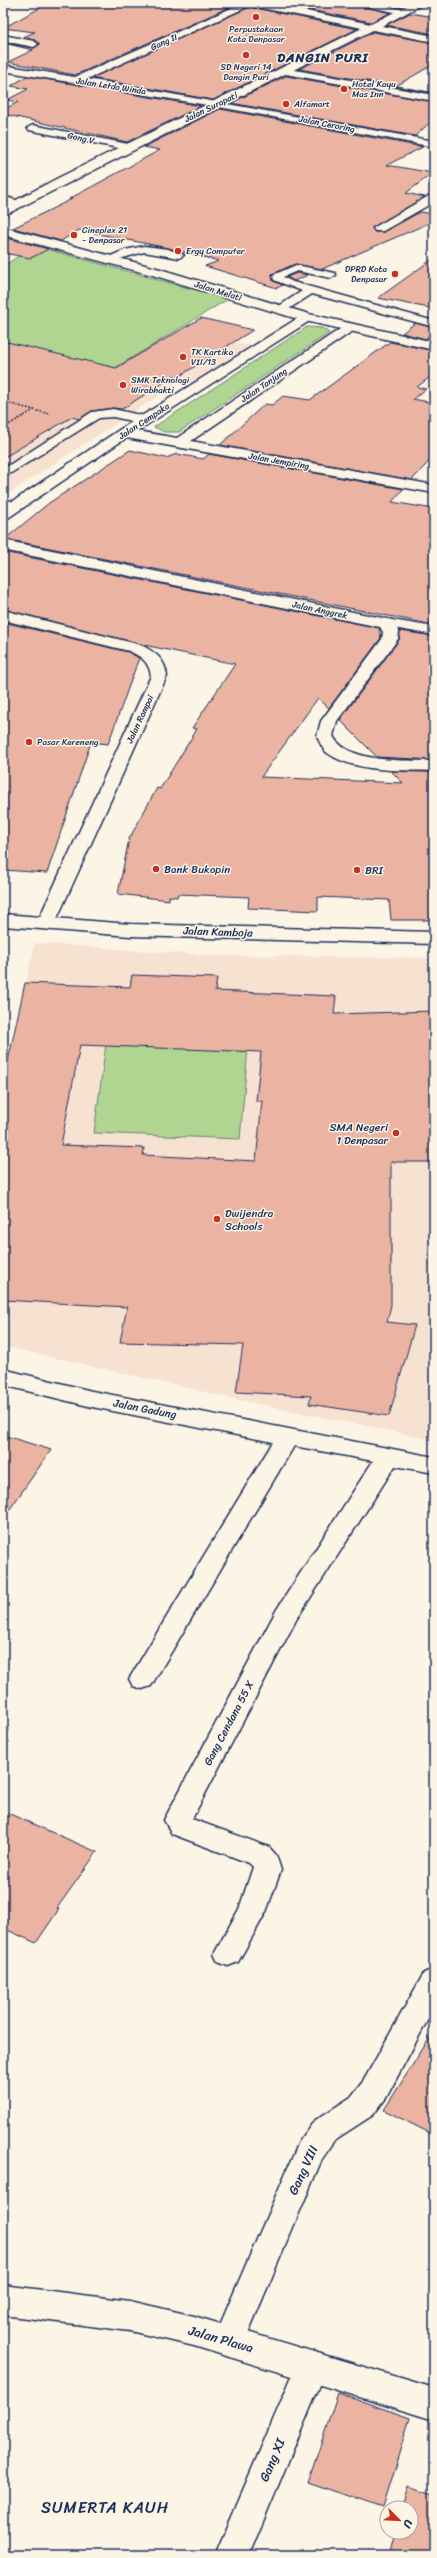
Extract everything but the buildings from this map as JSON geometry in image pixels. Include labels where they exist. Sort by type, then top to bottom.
[{"type":"street","points":[[251,3],[434,39]]},
{"type":"street","name":"Gang II","points":[[76,80],[251,3]]},
{"type":"street","name":"Jalan Surapati","points":[[3,212],[128,147],[219,104],[420,3]]},
{"type":"street","name":"Jalan Letda Winda","points":[[3,68],[219,104]]},
{"type":"street","points":[[284,71],[434,98]]},
{"type":"street","name":"Jalan Ceroring","points":[[219,104],[434,144]]},
{"type":"street","name":"Gang V","points":[[34,128],[128,147]]},
{"type":"street","points":[[379,228],[434,197]]},
{"type":"street","points":[[3,200],[18,204]]},
{"type":"street","name":"Jalan Melati","points":[[3,231],[109,258],[306,317],[349,328],[432,343]]},
{"type":"street","name":"Jalan Cempaka","points":[[3,515],[9,505],[306,317]]},
{"type":"street","name":"Jalan Tanjung","points":[[179,443],[349,328]]},
{"type":"street","name":"Jalan Jempiring","points":[[124,433],[434,489]]},
{"type":"street","name":"Jalan Anggrek","points":[[3,545],[386,623]]},
{"type":"street","name":"Jalan Rampai","points":[[3,614],[135,648],[149,654],[158,663],[160,676],[46,923]]},
{"type":"street","points":[[386,623],[391,632],[390,639],[329,721],[324,729],[326,737],[329,745],[349,759],[361,762],[434,766]]},
{"type":"street","name":"Jalan Kamboja","points":[[3,920],[130,930],[434,938]]},
{"type":"street","name":"Jalan Gadung","points":[[5,1381],[434,1465]]},
{"type":"street","points":[[142,1679],[288,1437]]},
{"type":"street","name":"Gang Cendana 55 X","points":[[228,1954],[252,1912],[267,1870],[266,1863],[259,1855],[182,1826],[178,1820],[286,1616],[389,1456]]},
{"type":"street","name":"Gang VIII","points":[[229,2341],[310,2151],[325,2130],[362,2106],[375,2089],[434,1981]]},
{"type":"street","name":"Jalan Plawa","points":[[3,2300],[130,2316],[229,2341],[434,2404]]},
{"type":"street","name":"Gang XI","points":[[232,2555],[312,2366]]},
{"type":"lane","points":[[367,4],[404,11]]},
{"type":"lane","points":[[3,38],[34,44]]},
{"type":"lane","points":[[109,258],[140,248],[154,248],[179,255]]},
{"type":"lane","points":[[332,275],[296,268],[283,271],[278,275],[282,281],[310,290],[434,324]]},
{"type":"lane","points":[[280,310],[310,290]]},
{"type":"lane","points":[[3,474],[83,422],[104,413],[145,420]]},
{"type":"lane","points":[[386,623],[434,631]]},
{"type":"path","points":[[3,402],[83,422]]},
{"type":"path","points":[[3,428],[34,410]]},
{"type":"shaded area","points":[[177,330],[250,346],[188,385],[178,383],[3,497],[3,346],[115,368]]},
{"type":"shaded area","name":"Dwijendra Schools","points":[[35,943],[204,955],[434,958],[434,1440],[244,1401],[3,1346],[3,1084]]},
{"type":"green space","points":[[46,249],[228,299],[115,368],[3,346],[3,262],[8,263],[19,256],[31,258]]},
{"type":"green space","points":[[307,327],[322,328],[329,333],[179,432],[164,432],[154,427]]},
{"type":"green space","points":[[108,1029],[249,1036],[240,1139],[94,1133]]},
{"type":"place","name":"Perpustakaan Kota Denpasar","points":[[256,17]]},
{"type":"place","name":"SD Negeri 14 Dangin Puri","points":[[246,55]]},
{"type":"place","name":"Hotel Kayu Mas Inn","points":[[344,89]]},
{"type":"place","name":"Alfamart","points":[[286,104]]},
{"type":"place","name":"Cineplex 21 - Denpasar","points":[[74,235]]},
{"type":"place","name":"Ergy Computer","points":[[178,251]]},
{"type":"place","name":"DPRD Kota Denpasar","points":[[395,274]]},
{"type":"place","name":"TK Kartika VII/13","points":[[183,357]]},
{"type":"place","name":"SMK Teknologi Wirabhakti","points":[[123,385]]},
{"type":"place","name":"Pasar Kereneng","points":[[29,742]]},
{"type":"place","name":"Bank Bukopin","points":[[156,869]]},
{"type":"place","name":"BRI","points":[[357,870]]},
{"type":"place","name":"SMA Negeri 1 Denpasar","points":[[396,1133]]},
{"type":"place","name":"Dwijendra Schools","points":[[217,1219]]},
{"type":"district","name":"DANGIN PURI","points":[[323,57]]},
{"type":"district","name":"SUMERTA KAUH","points":[[105,2507]]}]
